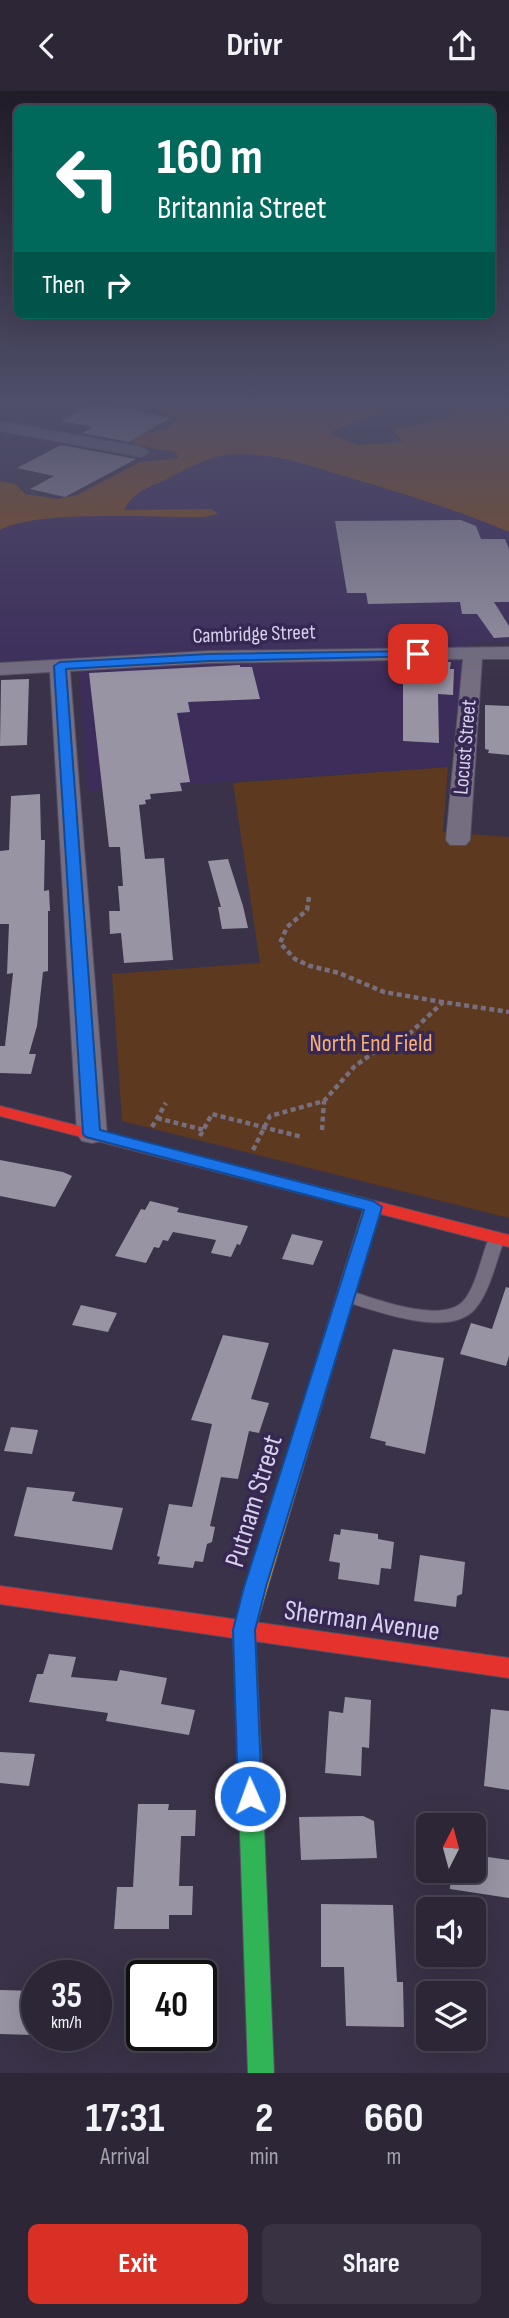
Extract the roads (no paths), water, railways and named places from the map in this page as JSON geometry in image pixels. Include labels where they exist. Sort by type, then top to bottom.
[{"type":"street","name":"Locust Street","points":[[457,840],[473,653]]},
{"type":"street","name":"Cambridge Street","points":[[0,669],[209,657],[509,653]]},
{"type":"street","points":[[60,666],[92,1134]]},
{"type":"street","points":[[0,1111],[503,1239]]},
{"type":"street","name":"Putnam Street","points":[[261,2073],[244,1630],[373,1207]]},
{"type":"street","name":"Sherman Avenue","points":[[0,1595],[509,1668]]},
{"type":"lane","points":[[345,1296],[434,1318],[457,1315],[469,1306],[503,1239]]},
{"type":"park label","name":"North End Field","points":[[371,1043]]}]
